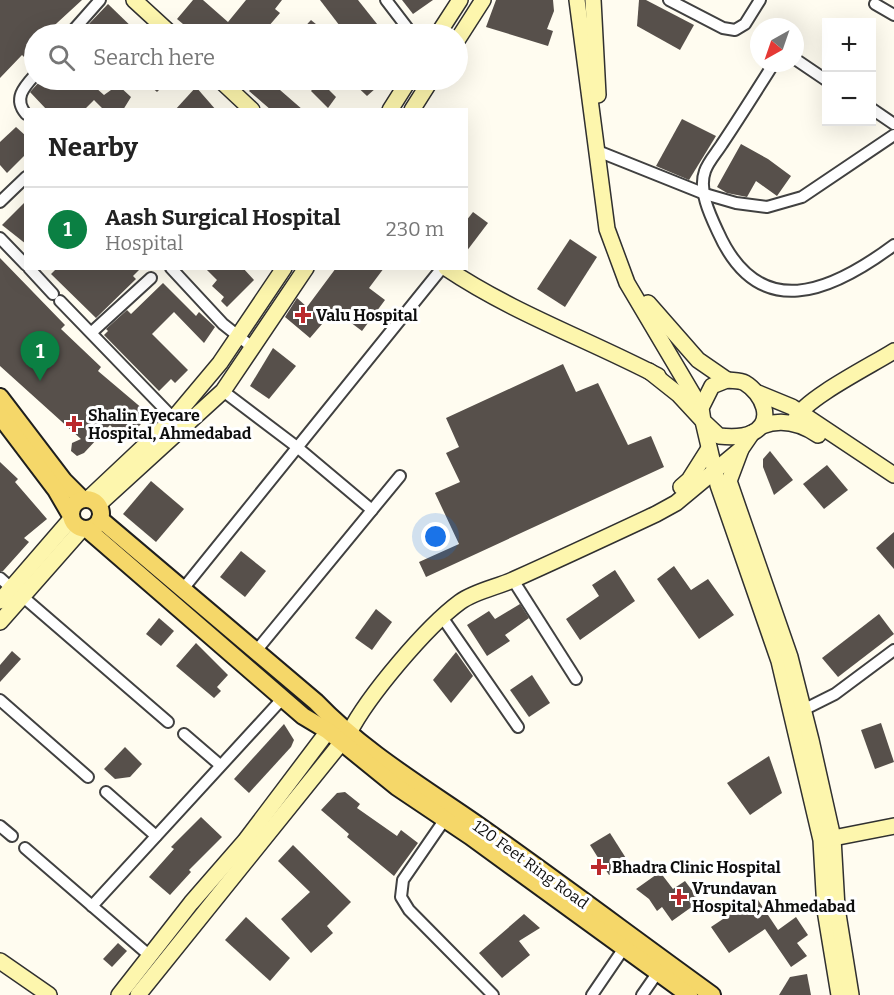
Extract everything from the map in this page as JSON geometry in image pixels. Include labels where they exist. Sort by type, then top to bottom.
[{"type":"main road","name":"120 Feet Ring Road","points":[[0,397],[64,481],[85,514],[283,698],[475,823],[712,995]]},
{"type":"main road","name":"120 Feet Ring Road","points":[[0,416],[56,490],[183,589],[256,651],[338,733],[397,787],[689,995]]},
{"type":"street","points":[[79,24],[100,0]]},
{"type":"street","points":[[134,0],[160,24]]},
{"type":"street","points":[[386,0],[404,24]]},
{"type":"street","points":[[444,24],[460,0]]},
{"type":"street","points":[[468,24],[483,0]]},
{"type":"street","points":[[577,0],[599,151],[607,229],[627,283],[702,414],[719,436],[735,437],[773,422],[797,417],[819,396],[894,352]]},
{"type":"street","points":[[593,0],[599,151],[621,249],[642,295],[698,360],[727,380],[743,382],[894,475]]},
{"type":"street","points":[[669,0],[723,28],[735,30],[745,24],[760,0]]},
{"type":"street","points":[[875,4],[894,15]]},
{"type":"street","points":[[804,65],[822,77]]},
{"type":"street","points":[[768,72],[705,171],[707,209],[725,249],[759,284],[795,293],[834,284],[866,266],[894,245]]},
{"type":"street","points":[[24,87],[19,100],[24,110]]},
{"type":"street","points":[[231,90],[250,108]]},
{"type":"street","points":[[391,108],[403,90]]},
{"type":"street","points":[[413,108],[425,90]]},
{"type":"street","points":[[876,112],[894,124]]},
{"type":"street","points":[[599,151],[705,194],[736,203],[767,207],[802,197],[894,135]]},
{"type":"street","points":[[0,202],[24,179]]},
{"type":"street","points":[[0,238],[24,264]]},
{"type":"street","points":[[30,270],[177,422]]},
{"type":"street","points":[[173,270],[238,337],[252,347]]},
{"type":"street","points":[[0,601],[11,587],[177,422],[283,270]]},
{"type":"street","points":[[177,422],[223,391],[305,270]]},
{"type":"street","points":[[183,589],[440,270]]},
{"type":"street","points":[[449,270],[475,288],[541,323],[649,371],[702,414]]},
{"type":"street","points":[[92,332],[151,278]]},
{"type":"street","points":[[727,380],[712,386],[702,414],[708,450],[779,661],[827,839],[825,910],[839,995]]},
{"type":"street","points":[[223,391],[297,447],[372,510]]},
{"type":"street","points":[[120,995],[245,841],[442,617],[462,600],[513,580],[676,503],[714,469],[741,449],[757,430],[766,411],[758,393]]},
{"type":"street","points":[[797,417],[807,427],[894,488]]},
{"type":"street","points":[[741,449],[729,481],[790,657],[803,710],[827,839],[851,995]]},
{"type":"street","points":[[138,995],[338,733],[353,708],[432,614],[458,593],[652,507],[689,480],[708,450]]},
{"type":"street","points":[[256,651],[400,476]]},
{"type":"street","points":[[513,580],[576,679]]},
{"type":"street","points":[[0,622],[11,587]]},
{"type":"street","points":[[11,587],[168,722]]},
{"type":"street","points":[[442,617],[518,727]]},
{"type":"street","points":[[803,710],[835,694],[894,650]]},
{"type":"street","points":[[92,906],[283,698]]},
{"type":"street","points":[[0,700],[88,777]]},
{"type":"street","points":[[184,734],[220,765]]},
{"type":"street","points":[[106,792],[156,836]]},
{"type":"street","points":[[445,819],[404,880],[401,897],[409,910],[490,994]]},
{"type":"street","points":[[0,826],[12,836]]},
{"type":"street","points":[[827,839],[894,826]]},
{"type":"street","points":[[25,848],[150,956]]},
{"type":"street","points":[[592,995],[624,948]]},
{"type":"street","points":[[0,961],[49,995]]},
{"type":"street","points":[[642,995],[658,972]]},
{"type":"building","points":[[0,0],[82,0],[56,24],[24,24],[24,57],[22,55],[0,78]]},
{"type":"building","points":[[193,0],[203,0],[228,22],[246,0],[282,0],[275,9],[280,13],[271,24],[183,24],[177,19]]},
{"type":"building","points":[[320,0],[358,0],[377,24],[338,24]]},
{"type":"building","points":[[402,0],[433,0],[413,14]]},
{"type":"building","points":[[496,0],[553,0],[554,11],[547,29],[553,31],[548,46],[486,27]]},
{"type":"building","points":[[639,0],[646,0],[694,25],[680,50],[637,26]]},
{"type":"building","points":[[108,4],[129,24],[89,24]]},
{"type":"building","points":[[32,90],[98,90],[104,95],[111,90],[123,90],[131,97],[124,108],[102,108],[94,100],[86,108],[45,108],[30,92]]},
{"type":"building","points":[[193,90],[199,90],[214,108],[177,108]]},
{"type":"building","points":[[280,90],[301,108],[269,108],[249,91]]},
{"type":"building","points":[[329,90],[336,97],[328,108],[311,91]]},
{"type":"building","points":[[361,90],[374,90],[367,96]]},
{"type":"building","points":[[682,119],[716,136],[689,180],[656,166]]},
{"type":"building","points":[[16,127],[24,134],[24,156],[7,173],[0,165],[0,142]]},
{"type":"building","points":[[741,144],[768,159],[791,176],[777,196],[756,181],[747,197],[727,193],[717,187]]},
{"type":"building","points":[[24,203],[24,242],[2,225]]},
{"type":"building","points":[[473,212],[488,223],[468,249],[468,218]]},
{"type":"building","points":[[570,239],[597,257],[565,307],[537,289]]},
{"type":"building","points":[[0,258],[65,325],[61,329],[101,367],[98,371],[150,415],[125,440],[110,425],[84,453],[77,456],[71,451],[72,443],[81,439],[0,366]]},
{"type":"building","points":[[55,270],[139,270],[133,276],[136,279],[96,318],[51,274]]},
{"type":"building","points":[[207,270],[245,270],[254,280],[227,307],[221,301],[224,297],[212,286],[217,280]]},
{"type":"building","points":[[335,270],[382,270],[369,288],[385,300],[362,331],[334,310],[310,338],[285,317],[297,298],[307,307]]},
{"type":"building","points":[[163,283],[196,316],[199,312],[215,327],[204,343],[174,312],[152,334],[188,370],[175,383],[171,379],[159,391],[104,335],[108,331],[106,329],[127,310],[131,314]]},
{"type":"building","points":[[273,348],[296,366],[269,399],[250,386]]},
{"type":"building","points":[[563,364],[576,392],[598,383],[628,445],[651,436],[664,467],[426,577],[419,562],[459,544],[435,493],[460,482],[446,453],[459,447],[446,418]]},
{"type":"building","points":[[770,451],[793,480],[774,495],[763,467],[763,459]]},
{"type":"building","points":[[0,462],[18,479],[15,482],[47,519],[24,538],[29,542],[3,571],[0,571]]},
{"type":"building","points":[[827,465],[848,490],[824,509],[803,484]]},
{"type":"building","points":[[151,481],[184,509],[156,542],[123,514]]},
{"type":"building","points":[[894,532],[894,569],[876,548]]},
{"type":"building","points":[[241,551],[266,571],[245,597],[220,577]]},
{"type":"building","points":[[674,566],[691,590],[708,579],[734,615],[699,639],[657,579]]},
{"type":"building","points":[[615,570],[635,601],[580,640],[566,619],[599,596],[592,585]]},
{"type":"building","points":[[520,604],[529,618],[505,635],[510,641],[487,656],[467,625],[489,611],[495,619]]},
{"type":"building","points":[[376,609],[392,622],[372,650],[355,638]]},
{"type":"building","points":[[879,614],[894,634],[838,677],[822,658]]},
{"type":"building","points":[[159,618],[174,631],[161,646],[146,634]]},
{"type":"building","points":[[196,643],[228,675],[217,687],[221,691],[214,698],[176,666]]},
{"type":"building","points":[[12,651],[21,659],[0,682],[0,665]]},
{"type":"building","points":[[456,652],[473,676],[451,703],[433,680]]},
{"type":"building","points":[[532,675],[550,703],[529,717],[510,690]]},
{"type":"building","points":[[881,723],[894,762],[875,769],[861,730]]},
{"type":"building","points":[[284,724],[294,740],[291,747],[249,793],[234,779]]},
{"type":"building","points":[[125,747],[142,764],[130,777],[115,779],[104,769]]},
{"type":"building","points":[[769,756],[782,793],[750,815],[727,783]]},
{"type":"building","points":[[345,792],[360,804],[357,808],[397,836],[401,830],[418,843],[394,876],[347,837],[349,834],[321,810],[337,793]]},
{"type":"building","points":[[201,817],[222,837],[189,870],[191,872],[170,895],[149,877],[174,849],[171,847]]},
{"type":"building","points":[[610,833],[629,863],[609,875],[590,845]]},
{"type":"building","points":[[293,845],[351,902],[327,926],[333,933],[311,953],[281,919],[310,892],[278,861]]},
{"type":"building","points":[[660,872],[673,889],[685,881],[700,901],[672,921],[662,907],[657,911],[649,899],[636,889]]},
{"type":"building","points":[[756,897],[778,930],[796,917],[808,935],[797,943],[807,956],[791,967],[765,929],[729,953],[711,927]]},
{"type":"building","points":[[524,914],[540,928],[519,941],[530,955],[502,978],[479,953]]},
{"type":"building","points":[[246,917],[290,958],[270,981],[225,940]]},
{"type":"building","points":[[118,943],[127,951],[112,967],[103,959]]},
{"type":"building","points":[[807,974],[811,995],[779,995],[790,977]]},
{"type":"place","name":"Valu Hospital","points":[[303,315]]},
{"type":"place","name":"Aash Surgical Hospital","points":[[40,381]]},
{"type":"place","name":"Shalin Eyecare Hospital, Ahmedabad","points":[[74,424]]},
{"type":"place","name":"Bhadra Clinic Hospital","points":[[599,867]]},
{"type":"place","name":"Vrundavan Hospital, Ahmedabad","points":[[679,897]]}]
